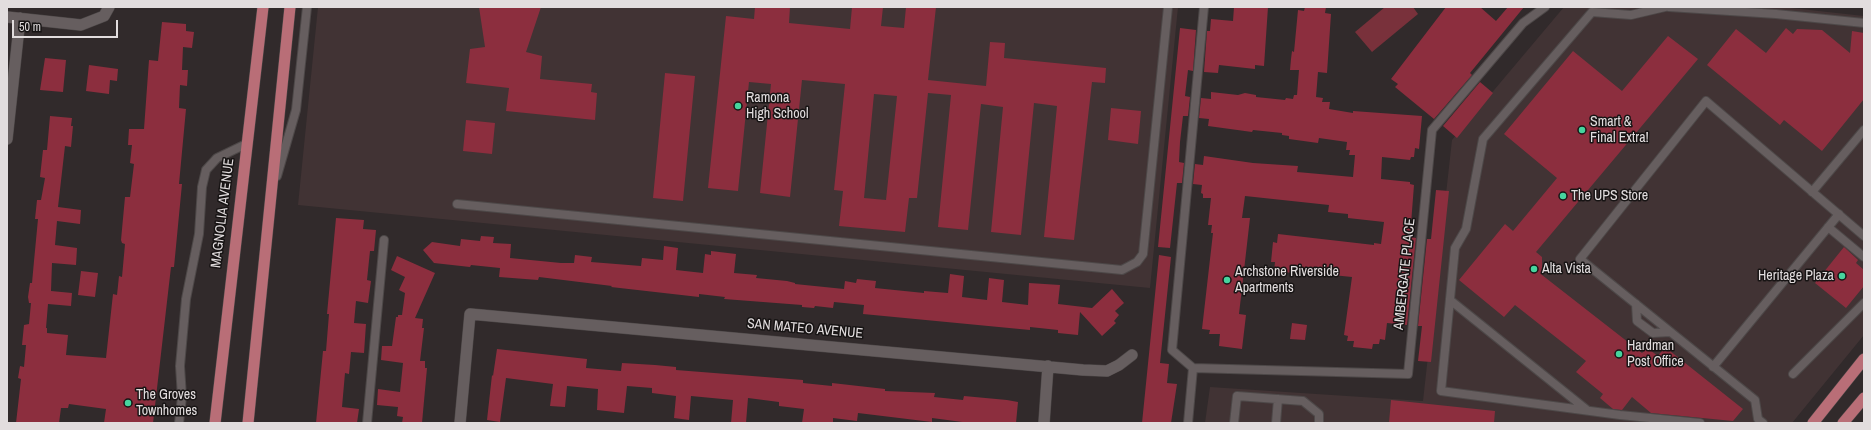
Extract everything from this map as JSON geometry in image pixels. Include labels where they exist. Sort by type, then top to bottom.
[{"type":"main road","name":"MAGNOLIA AVENUE","points":[[215,423],[262,7]]},
{"type":"main road","points":[[248,423],[290,7]]},
{"type":"main road","points":[[1813,423],[1864,359]]},
{"type":"main road","points":[[1843,423],[1864,398]]},
{"type":"street","points":[[7,17],[81,25],[104,16],[109,7]]},
{"type":"street","points":[[7,139],[20,18]]},
{"type":"street","name":"SAN MATEO AVENUE","points":[[460,423],[470,314],[1107,370],[1119,366],[1132,355]]},
{"type":"street","points":[[1044,423],[1048,366]]},
{"type":"lane","points":[[272,192],[296,110],[307,7]]},
{"type":"lane","points":[[457,204],[1122,270],[1137,262],[1143,254],[1168,7]]},
{"type":"lane","points":[[1188,423],[1193,368],[1172,350],[1204,7]]},
{"type":"lane","name":"AMBERGATE PLACE","points":[[1193,368],[1408,374],[1432,130],[1523,23],[1545,7]]},
{"type":"lane","points":[[1665,7],[1631,15],[1592,12],[1483,139],[1466,229],[1455,248],[1441,390],[1620,415],[1700,423]]},
{"type":"lane","points":[[1669,7],[1776,14],[1864,22]]},
{"type":"lane","points":[[1758,422],[1755,400],[1580,259],[1706,101],[1864,236]]},
{"type":"lane","points":[[1812,192],[1864,130]]},
{"type":"lane","points":[[179,423],[182,397],[180,366],[186,299],[199,234],[202,187],[206,170],[217,158],[246,144]]},
{"type":"lane","points":[[1713,366],[1839,214]]},
{"type":"lane","points":[[1828,227],[1864,257]]},
{"type":"lane","points":[[367,423],[384,240]]},
{"type":"lane","points":[[1450,300],[1587,410]]},
{"type":"lane","points":[[1793,374],[1864,302]]},
{"type":"lane","points":[[1636,304],[1637,321],[1653,333],[1670,332]]},
{"type":"lane","points":[[1234,423],[1237,396],[1303,401],[1319,414],[1319,423],[1326,423]]},
{"type":"lane","points":[[1276,423],[1278,399]]},
{"type":"shaded area","name":"Ramona High School","points":[[318,7],[1178,7],[1150,288],[298,205]]},
{"type":"shaded area","points":[[1385,7],[1413,7],[1418,14],[1372,52],[1355,32]]},
{"type":"shaded area","name":"Heritage Plaza","points":[[1564,7],[1782,7],[1864,16],[1864,335],[1792,423],[1205,423],[1210,387],[1423,401],[1452,140]]},
{"type":"building","points":[[479,7],[541,7],[526,52],[542,56],[540,79],[592,84],[591,92],[597,93],[595,120],[506,111],[509,88],[466,83],[470,49],[485,47]]},
{"type":"building","name":"Ramona High School","points":[[755,7],[790,7],[789,23],[850,29],[852,7],[883,7],[881,26],[904,28],[906,7],[936,7],[928,80],[986,86],[990,42],[1005,43],[1004,58],[1106,68],[1105,83],[1092,82],[1074,240],[1044,237],[1057,106],[1034,103],[1021,235],[991,232],[1003,107],[981,104],[968,230],[938,227],[951,95],[928,93],[917,198],[909,198],[905,232],[839,226],[843,191],[834,190],[845,84],[802,80],[790,197],[760,193],[771,84],[749,82],[738,191],[708,188],[726,16],[754,19]],"holes":[[[874,94],[897,96],[886,200],[864,198]]]},
{"type":"building","points":[[1234,7],[1268,7],[1264,66],[1255,65],[1255,69],[1219,65],[1218,73],[1204,72],[1207,31],[1210,31],[1211,19],[1233,21]]},
{"type":"building","points":[[1305,7],[1326,7],[1325,13],[1331,14],[1327,73],[1318,72],[1316,97],[1323,98],[1322,102],[1330,102],[1329,109],[1353,113],[1353,111],[1422,116],[1419,149],[1415,148],[1414,157],[1411,157],[1410,160],[1382,157],[1381,179],[1410,182],[1410,184],[1414,185],[1410,237],[1416,238],[1407,325],[1387,323],[1385,340],[1380,339],[1379,344],[1373,344],[1372,349],[1353,347],[1354,341],[1347,341],[1348,336],[1344,335],[1352,277],[1293,271],[1293,273],[1274,271],[1275,262],[1271,262],[1273,242],[1277,243],[1278,234],[1374,245],[1374,243],[1381,244],[1384,222],[1348,218],[1348,214],[1328,212],[1329,205],[1245,196],[1242,218],[1250,218],[1239,314],[1246,315],[1242,349],[1219,346],[1220,334],[1209,334],[1210,330],[1202,329],[1213,233],[1211,233],[1212,225],[1208,225],[1211,198],[1203,198],[1203,194],[1201,193],[1202,185],[1193,184],[1195,164],[1203,165],[1204,156],[1253,163],[1298,166],[1297,172],[1353,177],[1355,155],[1349,155],[1350,150],[1346,150],[1347,142],[1319,138],[1318,143],[1289,139],[1289,136],[1282,135],[1282,133],[1253,130],[1252,132],[1208,126],[1209,119],[1199,118],[1201,98],[1211,99],[1211,92],[1238,95],[1245,93],[1256,95],[1256,97],[1285,100],[1286,98],[1293,99],[1294,95],[1297,95],[1299,70],[1290,70],[1291,59],[1292,51],[1294,52],[1298,10],[1304,11]]},
{"type":"building","points":[[1446,7],[1480,7],[1496,21],[1508,7],[1524,7],[1470,73],[1472,75],[1434,119],[1395,87],[1398,84],[1391,79]]},
{"type":"building","points":[[162,22],[186,24],[186,31],[194,32],[192,48],[183,47],[182,70],[188,70],[187,86],[180,85],[179,108],[186,109],[179,184],[182,184],[174,267],[171,267],[153,423],[104,423],[106,409],[69,404],[68,408],[61,408],[59,423],[16,423],[21,379],[18,378],[20,366],[24,367],[26,345],[22,345],[24,325],[29,324],[31,303],[29,303],[28,297],[30,283],[32,283],[38,219],[35,219],[37,200],[41,200],[45,178],[40,177],[43,150],[47,150],[50,116],[72,118],[71,126],[73,126],[71,147],[65,146],[58,207],[81,210],[80,224],[57,221],[55,245],[77,248],[76,265],[52,263],[51,291],[72,293],[71,306],[48,304],[47,333],[68,335],[66,355],[106,358],[113,294],[117,295],[119,276],[122,277],[125,244],[122,243],[121,240],[125,197],[130,197],[134,164],[130,163],[132,145],[128,145],[129,129],[144,129],[149,60],[158,61]]},
{"type":"building","points":[[1180,28],[1196,30],[1193,71],[1188,70],[1185,96],[1190,97],[1188,116],[1183,116],[1180,142],[1179,162],[1184,163],[1182,183],[1177,183],[1170,248],[1158,247]]},
{"type":"building","points":[[1786,28],[1793,34],[1797,29],[1822,30],[1850,53],[1852,31],[1864,33],[1864,99],[1822,151],[1784,120],[1780,125],[1707,65],[1736,29],[1766,53]]},
{"type":"building","points":[[1668,36],[1698,59],[1536,252],[1542,257],[1542,275],[1642,353],[1647,348],[1658,356],[1665,347],[1743,409],[1733,421],[1651,413],[1632,397],[1622,410],[1613,409],[1600,398],[1603,394],[1576,372],[1586,361],[1515,305],[1504,317],[1459,280],[1505,224],[1513,231],[1557,178],[1504,134],[1573,51],[1622,91]]},
{"type":"building","points":[[45,58],[66,60],[63,92],[40,90]]},
{"type":"building","points":[[89,65],[118,69],[117,81],[110,80],[109,94],[86,91]]},
{"type":"building","points":[[665,73],[695,76],[683,201],[653,198]]},
{"type":"building","points":[[1480,82],[1493,93],[1457,138],[1443,126]]},
{"type":"building","points":[[1111,108],[1141,111],[1138,144],[1108,140]]},
{"type":"building","points":[[466,120],[495,123],[492,154],[463,151]]},
{"type":"building","points":[[1436,190],[1449,191],[1431,362],[1418,361],[1422,326],[1418,326],[1427,239],[1431,239]]},
{"type":"building","points":[[336,218],[364,220],[363,229],[376,230],[374,251],[370,251],[367,280],[371,281],[368,303],[356,301],[354,323],[366,324],[364,353],[351,352],[349,374],[345,373],[342,407],[359,409],[357,423],[316,423],[323,351],[326,351],[329,314],[327,314]]},
{"type":"building","points":[[481,236],[494,237],[493,243],[511,244],[510,258],[574,263],[575,255],[592,257],[591,262],[641,266],[642,258],[663,260],[664,246],[678,248],[676,270],[703,273],[705,254],[711,255],[711,251],[736,254],[734,273],[757,275],[756,278],[787,281],[795,284],[844,289],[845,281],[856,283],[857,279],[876,281],[875,288],[924,293],[924,291],[948,293],[950,274],[964,276],[962,297],[987,300],[989,278],[1004,280],[1002,302],[1028,305],[1029,283],[1060,285],[1058,304],[1092,308],[1112,289],[1124,303],[1115,311],[1119,315],[1114,321],[1116,323],[1102,336],[1080,312],[1078,335],[1058,333],[1058,330],[1030,327],[1030,330],[863,314],[864,305],[834,302],[833,308],[815,306],[814,308],[802,307],[802,305],[724,299],[725,297],[699,294],[699,297],[539,277],[538,280],[499,277],[500,268],[471,265],[470,267],[434,263],[423,250],[432,242],[460,246],[461,239],[480,241]]},
{"type":"building","name":"Heritage Plaza","points":[[1844,247],[1858,260],[1856,263],[1864,270],[1864,286],[1846,308],[1815,283]]},
{"type":"building","points":[[1159,255],[1171,257],[1160,363],[1169,364],[1167,383],[1177,384],[1171,423],[1142,423]]},
{"type":"building","points":[[397,256],[435,273],[415,318],[423,319],[422,328],[424,328],[420,361],[425,361],[425,368],[427,368],[422,423],[402,423],[403,417],[397,416],[398,407],[377,405],[378,389],[400,392],[403,363],[381,360],[382,346],[392,346],[396,317],[398,317],[398,315],[402,315],[405,293],[399,290],[405,277],[391,270]]},
{"type":"building","points":[[81,271],[98,273],[95,297],[78,295]]},
{"type":"building","name":"Archstone Riverside Apartments","points":[[1292,323],[1307,325],[1305,340],[1290,339]]},
{"type":"building","points":[[497,349],[587,359],[586,368],[621,371],[622,363],[655,365],[676,367],[676,370],[803,380],[803,383],[832,386],[832,383],[885,389],[885,391],[935,393],[934,397],[963,400],[964,396],[1007,400],[1018,402],[1016,423],[970,423],[932,418],[932,422],[858,413],[857,421],[833,418],[833,423],[802,423],[804,409],[779,406],[779,402],[748,398],[746,423],[731,423],[733,400],[691,396],[689,420],[674,418],[676,396],[652,393],[652,388],[627,386],[624,413],[597,410],[598,389],[567,386],[565,407],[550,406],[553,384],[506,378],[500,422],[487,420],[492,375],[493,376]]},
{"type":"building","points":[[1391,400],[1495,411],[1494,423],[1389,423]]},
{"type":"place","name":"Ramona High School","points":[[738,106]]},
{"type":"place","name":"Smart & Final Extra!","points":[[1582,130]]},
{"type":"place","name":"The UPS Store","points":[[1563,196]]},
{"type":"place","name":"Alta Vista","points":[[1534,269]]},
{"type":"place","name":"Heritage Plaza","points":[[1842,276]]},
{"type":"place","name":"Archstone Riverside Apartments","points":[[1227,280]]},
{"type":"place","name":"Hardman Post Office","points":[[1619,354]]},
{"type":"place","name":"The Groves Townhomes","points":[[128,403]]}]
